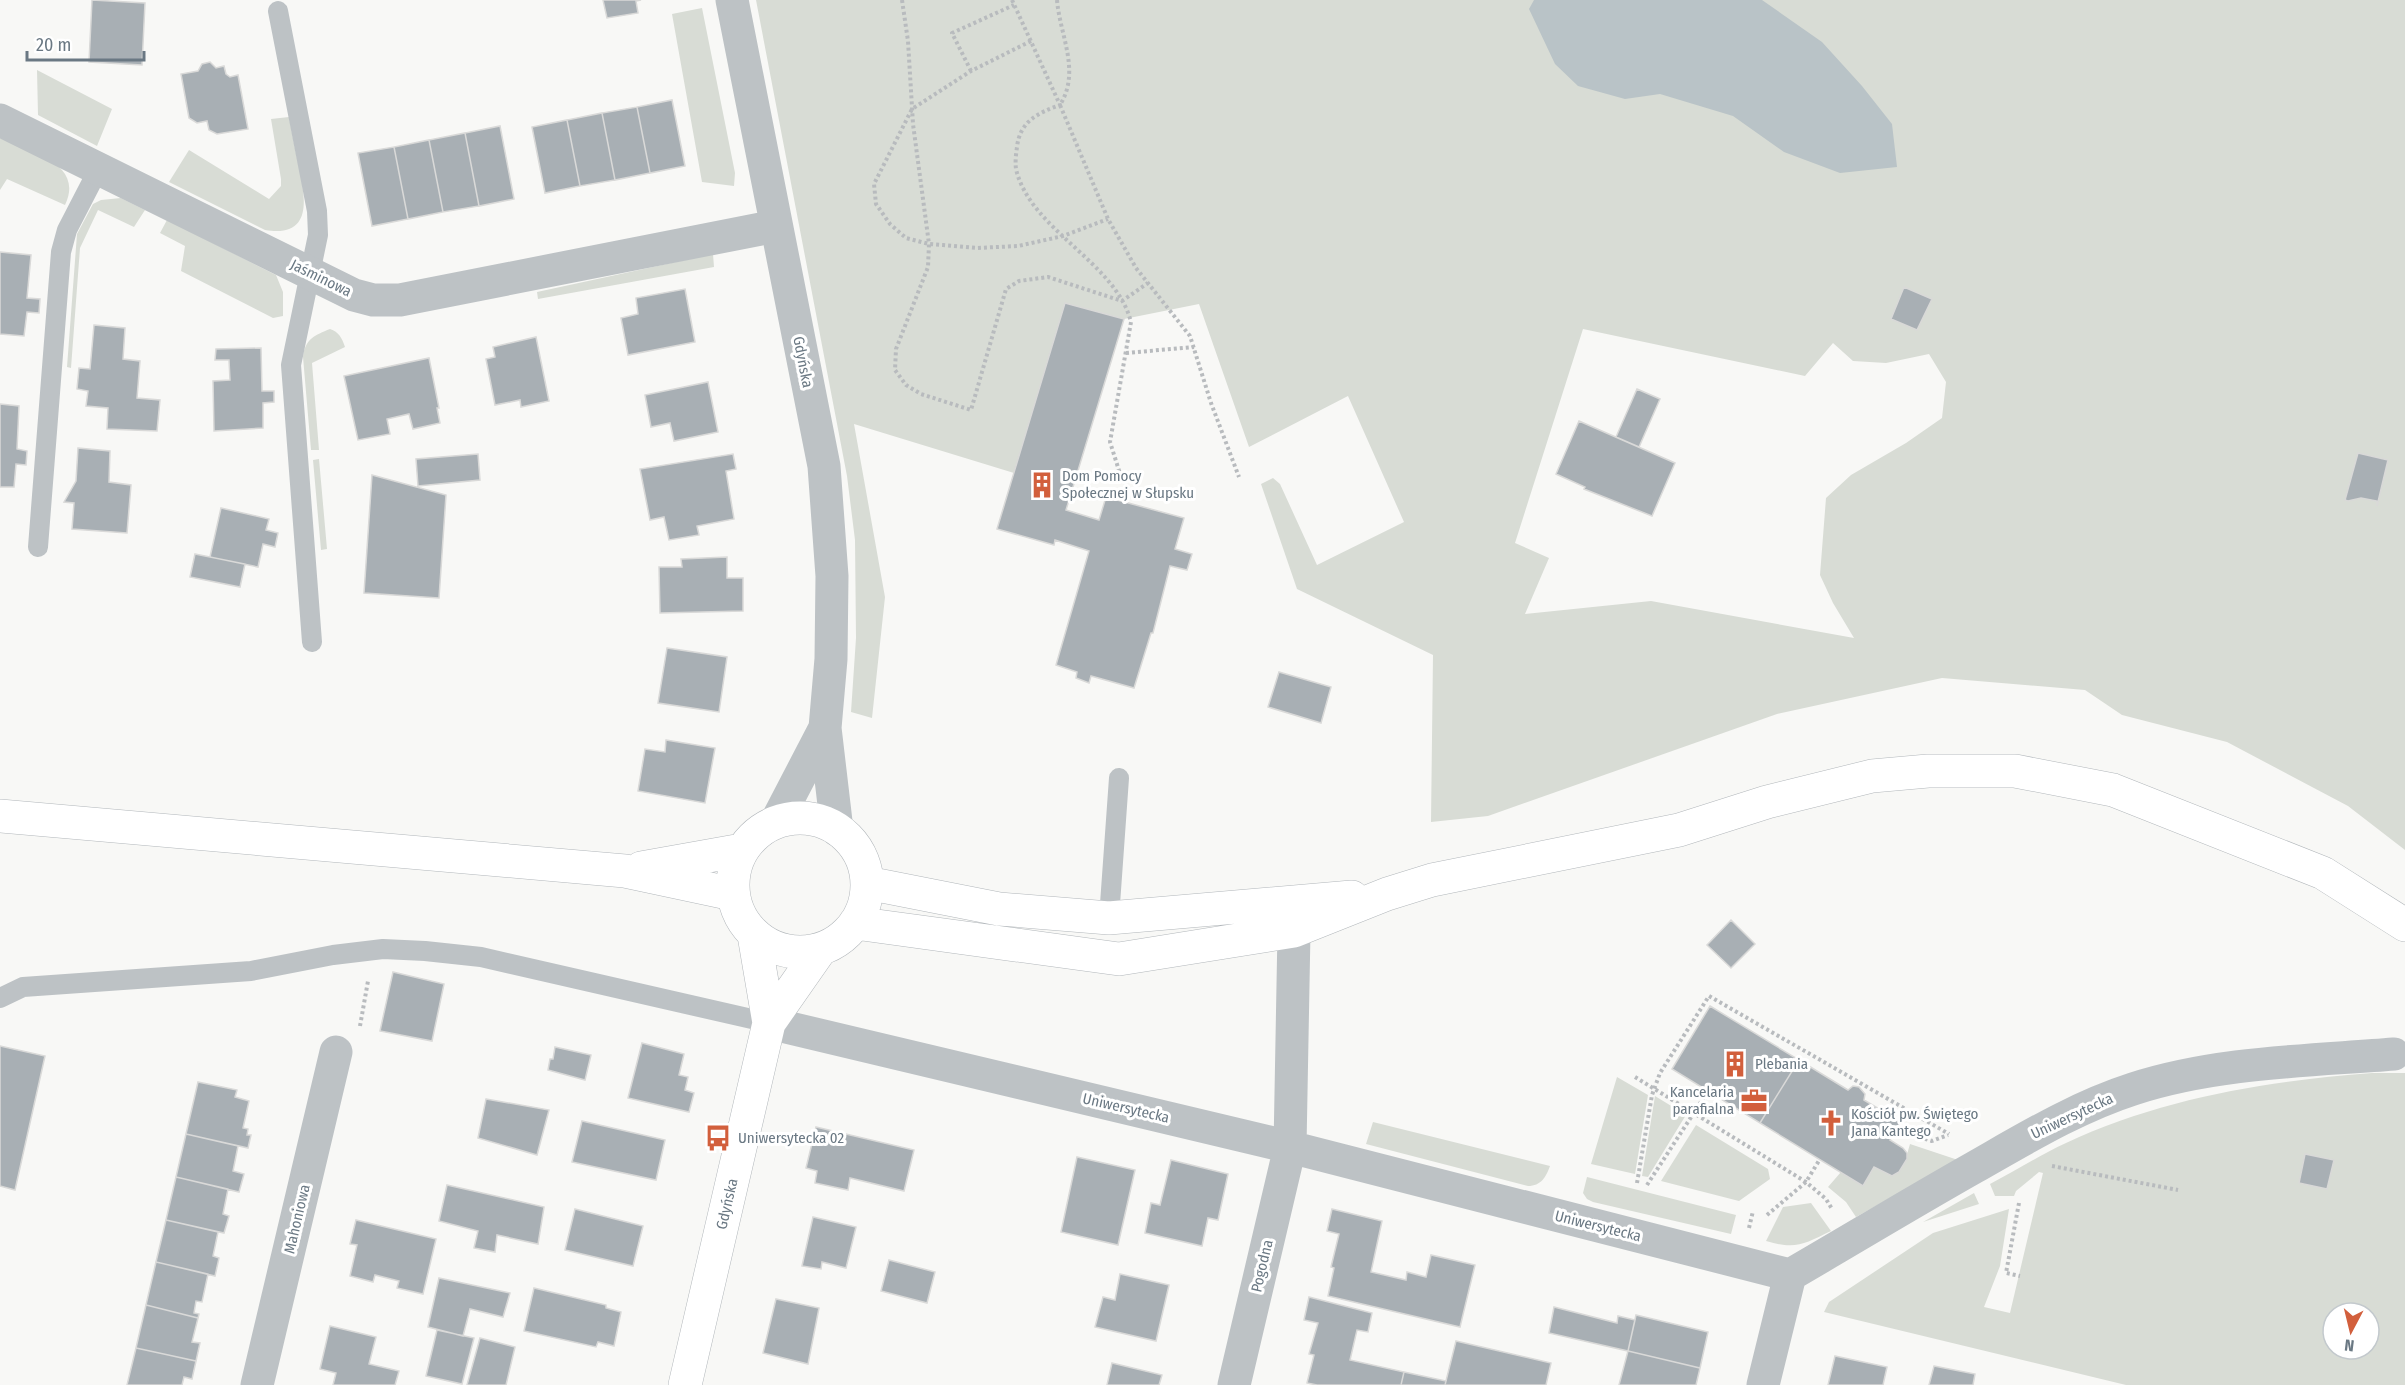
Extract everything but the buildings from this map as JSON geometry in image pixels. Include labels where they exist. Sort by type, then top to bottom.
[{"type":"main road","points":[[855,923],[1119,959],[1293,931],[1387,894],[1432,880],[1679,830],[1767,802],[1872,776],[1928,771],[2015,771],[2124,794],[2323,873],[2405,925]]},
{"type":"main road","points":[[0,816],[625,871],[733,894]]},
{"type":"main road","points":[[797,818],[818,820],[837,830],[853,844],[863,862],[867,883],[864,905],[855,923],[840,939],[819,950],[797,952],[774,947],[754,935],[740,916],[733,894],[734,871],[742,850],[758,832],[776,822],[797,818]]},
{"type":"main road","points":[[625,871],[742,850]]},
{"type":"main road","points":[[867,883],[999,909],[1109,918],[1387,894]]},
{"type":"main road","name":"Gdyńska","points":[[754,935],[769,1023]]},
{"type":"main road","name":"Gdyńska","points":[[685,1385],[769,1023],[819,950]]},
{"type":"street","name":"Gdyńska","points":[[732,0],[824,466],[832,576],[831,659],[825,728],[837,830]]},
{"type":"street","name":"Jaśminowa","points":[[0,120],[354,295],[373,300],[400,300],[776,226]]},
{"type":"street","name":"Gdyńska","points":[[776,822],[825,728]]},
{"type":"street","name":"Pogodna","points":[[1234,1385],[1290,1148],[1293,931]]},
{"type":"street","name":"Uniwersytecka","points":[[769,1023],[1290,1148],[1790,1275],[2028,1136],[2090,1104],[2134,1088],[2172,1078],[2228,1069],[2394,1054]]},
{"type":"street","name":"Mahoniowa","points":[[257,1385],[347,1042]]},
{"type":"street","points":[[1763,1385],[1790,1275]]},
{"type":"lane","points":[[278,11],[318,211],[318,235],[291,364],[312,642]]},
{"type":"lane","points":[[38,547],[61,252],[67,230],[98,170]]},
{"type":"lane","points":[[1109,918],[1119,778]]},
{"type":"lane","points":[[0,998],[23,987],[251,971],[333,955],[374,950],[425,951],[481,957],[769,1023]]},
{"type":"path","points":[[902,0],[908,41],[912,109],[929,244],[928,267],[896,350],[895,370],[906,386],[921,394],[971,411],[1006,289],[1019,281],[1048,277],[1122,301]]},
{"type":"path","points":[[1057,0],[1071,76],[1067,94],[1060,105],[1038,113],[1025,124],[1018,138],[1016,168],[1033,204],[1104,277],[1128,310],[1131,322],[1110,442],[1122,480]]},
{"type":"path","points":[[971,71],[952,33],[1013,2],[1108,219],[1136,268],[1190,336],[1211,403],[1239,477]]},
{"type":"path","points":[[1031,41],[971,71],[912,109],[874,184],[876,204],[890,224],[906,238],[929,244],[977,248],[1018,246],[1063,236],[1108,219]]},
{"type":"path","points":[[1122,301],[1148,283]]},
{"type":"path","points":[[1126,353],[1194,347]]},
{"type":"path","points":[[347,1042],[374,950]]},
{"type":"path","points":[[1637,1183],[1654,1090],[1660,1073],[1708,996],[1949,1134],[1932,1142],[1896,1130]]},
{"type":"path","points":[[1635,1077],[1806,1182],[1826,1199]]},
{"type":"path","points":[[1647,1185],[1708,1091]]},
{"type":"path","points":[[1767,1215],[1806,1182],[1820,1159]]},
{"type":"path","points":[[2048,1166],[2178,1190]]},
{"type":"path","points":[[2019,1203],[2006,1274],[2020,1276]]},
{"type":"shaded area","points":[[756,0],[2405,0],[2405,850],[2348,806],[2227,742],[2122,715],[2085,690],[1942,678],[1777,714],[1488,816],[1431,822],[1433,655],[1297,589],[1261,484],[1273,478],[1280,484],[1317,565],[1404,522],[1348,396],[1249,447],[1199,304],[1124,319],[1065,303],[1014,473],[854,424],[885,597],[872,718],[851,712],[856,638],[855,540],[847,476]],"holes":[[[1583,329],[1805,376],[1833,343],[1853,361],[1886,363],[1929,354],[1946,382],[1942,418],[1906,443],[1851,475],[1826,498],[1820,575],[1833,603],[1854,638],[1651,601],[1525,614],[1549,558],[1515,543]]]},
{"type":"shaded area","points":[[1534,0],[1762,0],[1822,42],[1862,86],[1892,124],[1897,167],[1840,173],[1784,152],[1733,116],[1660,94],[1625,99],[1578,86],[1555,64],[1529,9]]},
{"type":"shaded area","points":[[702,8],[735,173],[734,186],[702,182],[672,14]]},
{"type":"shaded area","points":[[37,70],[112,109],[97,146],[38,115]]},
{"type":"shaded area","points":[[289,117],[304,202],[303,213],[292,228],[281,231],[265,230],[169,182],[189,150],[269,199],[281,186],[271,119]]},
{"type":"shaded area","points":[[0,138],[39,154],[61,169],[68,179],[69,191],[65,205],[7,179],[0,190]]},
{"type":"shaded area","points":[[121,198],[145,210],[134,227],[98,210],[80,248],[71,368],[67,367],[77,234],[93,204],[101,200]]},
{"type":"shaded area","points":[[167,220],[276,275],[283,292],[283,316],[273,318],[181,271],[185,246],[160,233]]},
{"type":"shaded area","points":[[713,254],[714,267],[538,299],[537,292]]},
{"type":"shaded area","points":[[330,329],[340,336],[345,347],[312,363],[319,450],[311,450],[303,357],[308,342]]},
{"type":"shaded area","points":[[319,459],[327,549],[321,550],[313,460]]},
{"type":"shaded area","points":[[2372,1073],[2405,1073],[2405,1385],[2126,1385],[1824,1312],[1829,1302],[1933,1233],[2009,1209],[2000,1266],[1984,1307],[2010,1313],[2043,1173],[2039,1172],[2016,1191],[2014,1196],[1995,1196],[1990,1184],[2066,1143],[2140,1114],[2216,1094],[2294,1081]]},
{"type":"shaded area","points":[[1617,1077],[1648,1095],[1635,1174],[1591,1164]]},
{"type":"shaded area","points":[[1655,1096],[1686,1115],[1648,1177],[1642,1176]]},
{"type":"shaded area","points":[[1373,1122],[1550,1166],[1542,1180],[1528,1186],[1366,1144]]},
{"type":"shaded area","points":[[1696,1125],[1768,1169],[1770,1179],[1739,1201],[1661,1181]]},
{"type":"shaded area","points":[[1910,1144],[1958,1160],[1856,1217],[1846,1202],[1828,1187],[1841,1172],[1862,1185],[1874,1167],[1892,1176],[1902,1166]]},
{"type":"shaded area","points":[[1587,1177],[1736,1215],[1731,1234],[1593,1202],[1583,1193]]},
{"type":"shaded area","points":[[1974,1193],[1979,1204],[1923,1222]]},
{"type":"shaded area","points":[[1811,1203],[1831,1231],[1800,1244],[1785,1245],[1766,1241],[1783,1207]]},
{"type":"place","name":"Dom Pomocy Społecznej w Słupsku","points":[[1042,485]]},
{"type":"place","name":"Plebania","points":[[1735,1064]]},
{"type":"place","name":"Kancelaria parafialna","points":[[1754,1101]]},
{"type":"place","name":"Kościół pw. Świętego Jana Kantego","points":[[1831,1123]]},
{"type":"place","name":"Uniwersytecka 02","points":[[718,1138]]}]
